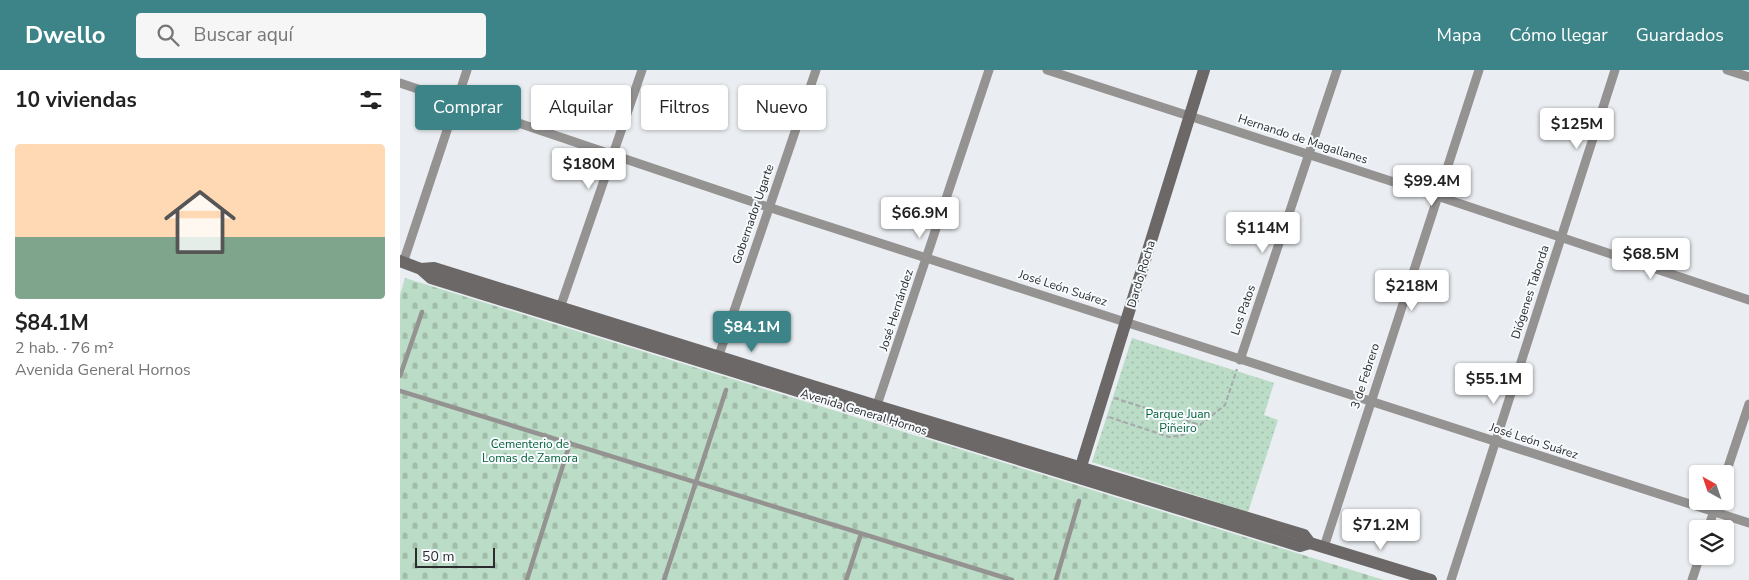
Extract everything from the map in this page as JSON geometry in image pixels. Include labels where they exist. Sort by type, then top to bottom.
[{"type":"main road","name":"Dardo Rocha","points":[[1079,473],[1204,70]]},
{"type":"main road","name":"Avenida General Hornos","points":[[402,262],[421,269],[434,268],[558,312],[1079,473],[1304,535],[1310,543],[1324,548],[1431,580]]},
{"type":"street","points":[[462,85],[467,70]]},
{"type":"street","points":[[558,312],[642,70]]},
{"type":"street","name":"Gobernador Ugarte","points":[[717,362],[816,70]]},
{"type":"street","name":"José Hernández","points":[[876,411],[989,70]]},
{"type":"street","name":"Hernando de Magallanes","points":[[1047,70],[1438,196],[1749,300]]},
{"type":"street","name":"Los Patos","points":[[1240,360],[1337,70]]},
{"type":"street","name":"3 de Febrero","points":[[1324,548],[1370,400],[1479,70]]},
{"type":"street","name":"Diógenes Taborda","points":[[1451,580],[1494,441],[1615,70]]},
{"type":"street","points":[[1727,70],[1749,77]]},
{"type":"street","name":"José León Suárez","points":[[400,83],[415,88]]},
{"type":"street","name":"José León Suárez","points":[[521,123],[768,207],[1749,523]]},
{"type":"street","points":[[402,262],[447,130]]},
{"type":"street","points":[[1729,465],[1749,404]]},
{"type":"street","points":[[1711,520],[1714,511]]},
{"type":"street","points":[[1692,580],[1697,565]]},
{"type":"lane","points":[[400,376],[422,312]]},
{"type":"lane","points":[[664,580],[694,482],[726,390]]},
{"type":"lane","points":[[400,391],[1012,580]]},
{"type":"lane","points":[[528,580],[570,444]]},
{"type":"lane","points":[[1056,580],[1080,501]]},
{"type":"lane","points":[[846,580],[861,534]]},
{"type":"path","points":[[1097,413],[1169,437],[1183,436],[1225,405],[1240,360]]},
{"type":"path","points":[[1103,394],[1200,425]]},
{"type":"green space","name":"Cementerio de Lomas de Zamora","points":[[405,278],[1384,580],[400,580],[400,295]]},
{"type":"green space","name":"Parque Juan Piñeiro","points":[[1132,338],[1274,383],[1264,415],[1278,420],[1248,512],[1092,462]]}]
